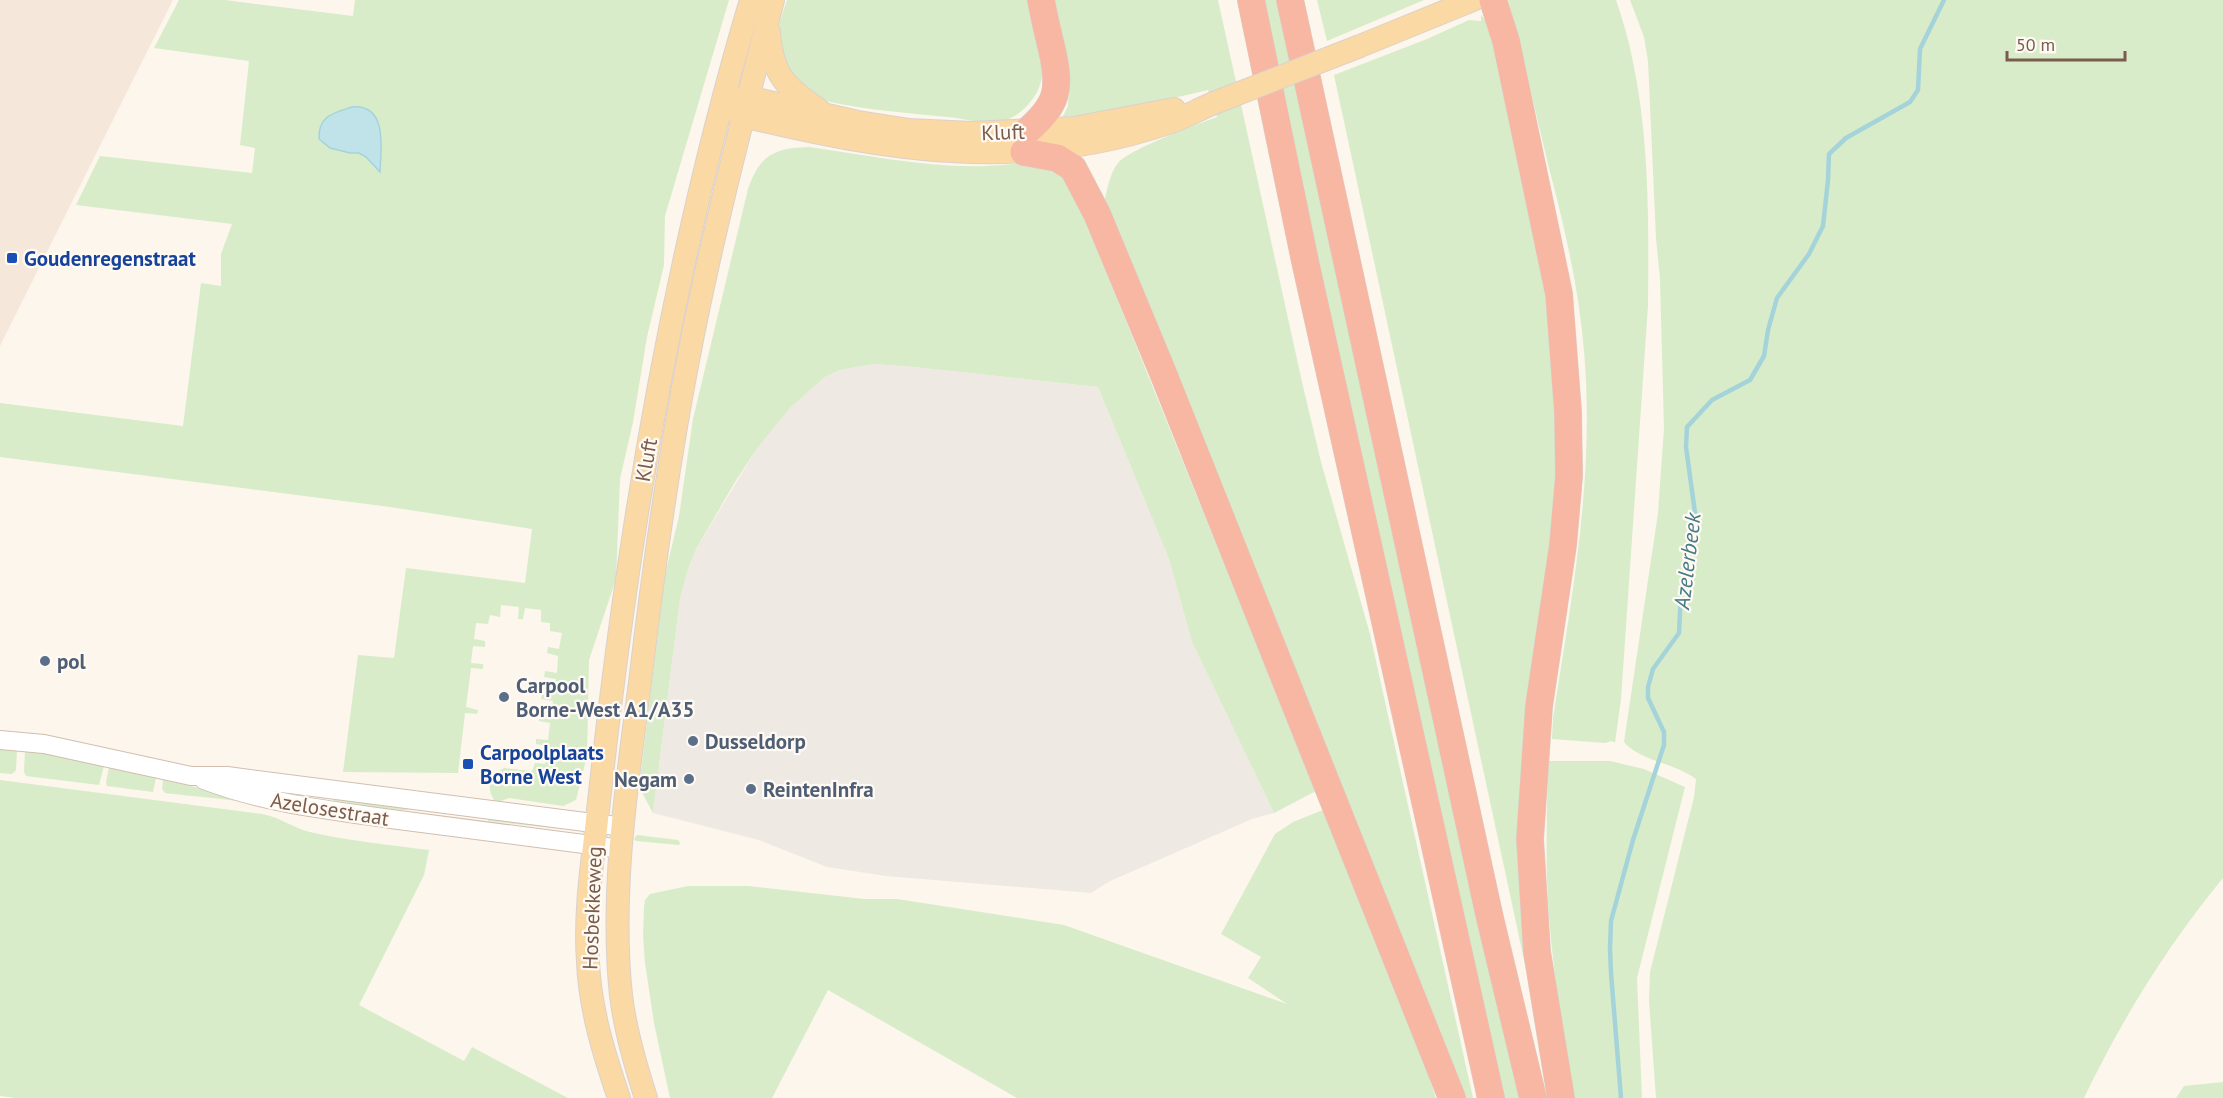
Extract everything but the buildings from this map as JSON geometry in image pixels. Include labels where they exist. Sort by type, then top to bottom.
[{"type":"highway","points":[[1041,0],[1057,75],[1057,88],[1047,111],[1025,142],[1073,168],[1097,214],[1172,395],[1452,1098]]},
{"type":"highway","points":[[1251,0],[1305,261],[1491,1098]]},
{"type":"highway","points":[[1290,0],[1486,903],[1533,1098]]},
{"type":"highway","points":[[1493,0],[1506,41],[1559,294],[1565,354],[1569,476],[1563,545],[1539,706],[1530,839],[1537,952],[1561,1098]]},
{"type":"main road","points":[[723,103],[751,0]]},
{"type":"main road","name":"Kluft","points":[[745,106],[831,136],[914,150],[961,152],[1025,142],[1074,128],[1151,112],[1214,103],[1473,0]]},
{"type":"main road","points":[[745,106],[771,10]]},
{"type":"main road","points":[[771,10],[770,50],[775,68],[793,91],[828,116]]},
{"type":"main road","name":"Kluft","points":[[597,822],[626,576],[644,470],[685,260],[723,103],[828,116],[909,130],[972,134],[1025,142]]},
{"type":"main road","name":"Kluft","points":[[623,838],[650,591],[676,428],[690,353],[745,106]]},
{"type":"main road","name":"Hosbekkeweg","points":[[597,822],[588,908],[588,962],[599,1032],[619,1098]]},
{"type":"main road","name":"Hosbekkeweg","points":[[623,838],[618,957],[621,996],[633,1056],[646,1098]]},
{"type":"street","name":"Azelosestraat","points":[[0,740],[44,744],[191,776],[226,789],[294,805],[594,845],[623,838]]},
{"type":"street","name":"Azelosestraat","points":[[191,776],[227,776],[597,822],[623,838]]},
{"type":"street","points":[[473,830],[475,807]]},
{"type":"shaded area","points":[[0,0],[173,0],[0,346]]},
{"type":"shaded area","points":[[874,364],[1098,387],[1169,559],[1192,642],[1274,813],[1252,819],[1110,881],[1091,893],[886,876],[827,867],[759,840],[653,813],[680,599],[696,549],[756,450],[790,408],[825,377],[840,370]]},
{"type":"green space","points":[[179,0],[225,0],[353,16],[355,0],[729,0],[665,216],[664,265],[647,337],[633,422],[620,479],[616,579],[589,660],[587,756],[576,800],[563,806],[509,798],[496,803],[490,792],[492,779],[504,768],[532,771],[535,763],[545,764],[547,746],[536,744],[536,739],[548,740],[550,723],[539,721],[540,716],[551,717],[553,701],[541,699],[542,693],[554,695],[556,679],[544,677],[545,671],[557,673],[558,656],[547,653],[548,647],[559,649],[562,633],[550,631],[550,623],[541,622],[541,610],[525,608],[523,619],[518,619],[519,607],[501,605],[500,617],[490,615],[488,624],[476,623],[474,639],[485,641],[485,647],[473,646],[471,663],[483,664],[483,669],[471,668],[466,707],[478,710],[477,714],[465,713],[458,773],[343,772],[358,655],[394,658],[406,568],[525,583],[532,529],[390,507],[0,457],[0,403],[183,426],[201,283],[221,286],[221,254],[232,224],[76,205],[100,156],[252,173],[255,148],[240,145],[249,61],[154,48]]},
{"type":"green space","points":[[787,0],[1030,0],[1043,60],[1041,83],[1033,99],[1025,108],[1012,118],[995,123],[873,109],[809,96],[799,89],[778,52],[778,30]]},
{"type":"green space","points":[[1051,0],[1218,0],[1321,462],[1370,634],[1473,1098],[1462,1098],[1103,208],[1112,173],[1125,157],[1164,137],[1217,117],[1208,90],[1101,115],[1061,120],[1068,106],[1069,85]]},
{"type":"green space","points":[[1261,0],[1285,0],[1521,1098],[1503,1098]]},
{"type":"green space","points":[[1317,0],[1424,0],[1327,41]]},
{"type":"green space","points":[[1508,0],[1616,0],[1627,37],[1641,113],[1647,190],[1648,306],[1621,699],[1615,743],[1612,741],[1605,743],[1552,739],[1553,718],[1580,535],[1587,397],[1575,280]]},
{"type":"green space","points":[[1630,0],[2223,0],[2223,878],[2164,957],[2114,1040],[2084,1098],[1656,1098],[1649,1001],[1650,972],[1694,797],[1696,779],[1678,769],[1639,754],[1624,742],[1658,513],[1664,428],[1660,279],[1648,61],[1644,37]]},
{"type":"green space","points":[[1481,15],[1499,37],[1537,223],[1564,426],[1531,719],[1550,1081],[1334,75],[1469,20],[1481,21]]},
{"type":"green space","points":[[809,147],[941,165],[1035,164],[1054,169],[1066,178],[1079,204],[1316,791],[1274,813],[1192,642],[1169,559],[1098,387],[874,364],[840,370],[825,377],[790,408],[756,450],[696,549],[680,599],[653,813],[639,787],[665,575],[679,516],[693,419],[748,189],[753,177],[763,161],[777,152]]},
{"type":"green space","points":[[0,748],[17,749],[16,770],[12,774],[0,773]]},
{"type":"green space","points":[[25,750],[62,755],[104,766],[99,785],[26,776],[24,772]]},
{"type":"green space","points":[[1548,761],[1610,761],[1644,769],[1685,787],[1637,978],[1642,1098],[1573,1098],[1559,1008],[1549,917]]},
{"type":"green space","points":[[109,767],[156,778],[153,792],[107,786]]},
{"type":"green space","points":[[0,780],[262,814],[310,832],[429,850],[424,875],[359,1005],[464,1061],[472,1047],[568,1098],[16,1098],[0,1096]]},
{"type":"green space","points":[[163,780],[291,808],[290,814],[248,803],[165,793],[162,789]]},
{"type":"green space","points":[[334,797],[430,808],[403,810],[338,807],[333,802]]},
{"type":"green space","points":[[1323,810],[1425,1065],[1436,1098],[1017,1098],[828,990],[772,1098],[670,1098],[654,1023],[645,963],[644,906],[650,894],[688,886],[748,886],[864,899],[897,899],[1064,925],[1287,1004],[1248,978],[1261,957],[1221,934],[1275,834],[1293,822]]},
{"type":"green space","points":[[489,813],[564,827],[563,829],[488,821]]},
{"type":"green space","points":[[637,835],[678,840],[680,843],[679,845],[636,841],[634,839]]},
{"type":"green space","points":[[2223,1082],[2223,1098],[2176,1098],[2184,1086]]},
{"type":"water","points":[[352,107],[364,108],[377,120],[381,140],[380,172],[359,153],[330,148],[319,139],[319,131],[324,120]]},
{"type":"waterway","name":"Azelerbeek","points":[[1621,1098],[1611,973],[1611,921],[1633,840],[1664,745],[1664,732],[1648,698],[1648,687],[1653,669],[1679,633],[1681,592],[1687,548],[1696,520],[1686,447],[1687,427],[1712,400],[1750,380],[1764,356],[1777,298],[1809,254],[1823,226],[1829,154],[1846,138],[1910,102],[1918,90],[1920,49],[1944,0]]},
{"type":"place","name":"Goudenregenstraat","points":[[12,258]]},
{"type":"place","name":"pol","points":[[45,661]]},
{"type":"place","name":"Carpool Borne-West A1/A35","points":[[504,697]]},
{"type":"place","name":"Dusseldorp","points":[[693,741]]},
{"type":"place","name":"Carpoolplaats Borne West","points":[[468,764]]},
{"type":"place","name":"Negam","points":[[689,779]]},
{"type":"place","name":"ReintenInfra","points":[[751,789]]}]
